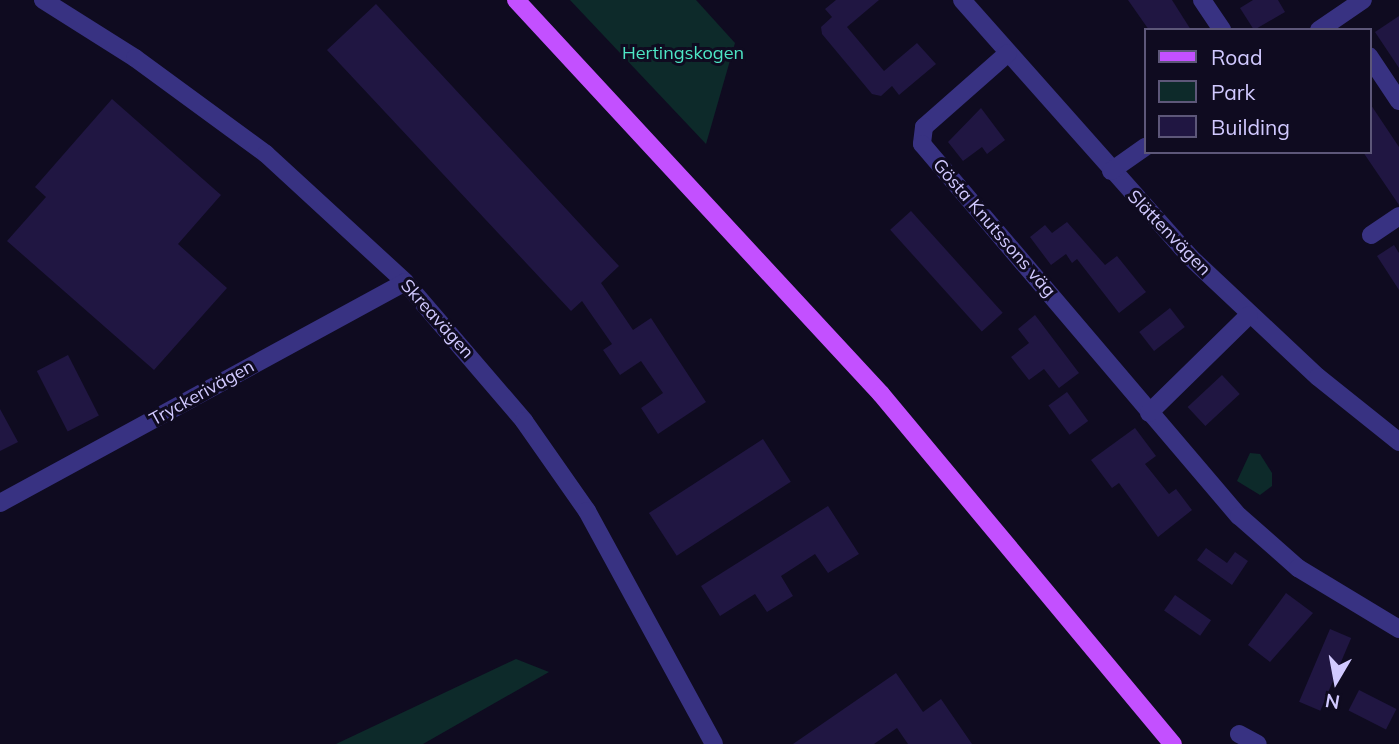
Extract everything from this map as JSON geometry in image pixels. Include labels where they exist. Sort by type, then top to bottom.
[{"type":"main road","points":[[516,0],[881,394],[1173,744]]},
{"type":"street","name":"Skreavägen","points":[[43,0],[135,58],[266,154],[405,282],[524,421],[587,511],[714,744]]},
{"type":"street","name":"Slättenvägen","points":[[962,0],[1111,171],[1249,315],[1399,442]]},
{"type":"street","points":[[1202,0],[1221,28]]},
{"type":"street","points":[[1322,28],[1363,0]]},
{"type":"street","points":[[1342,14],[1351,28]]},
{"type":"street","name":"Gösta Knutssons väg","points":[[1008,53],[924,127],[922,144],[1239,516],[1298,568],[1399,629]]},
{"type":"street","points":[[1371,59],[1399,101]]},
{"type":"street","points":[[1111,171],[1144,148]]},
{"type":"street","points":[[1371,235],[1399,216]]},
{"type":"street","name":"Tryckerivägen","points":[[0,503],[405,282]]},
{"type":"street","points":[[1149,413],[1249,315]]},
{"type":"street","points":[[1239,734],[1258,744]]},
{"type":"green space","name":"Hertingskogen","points":[[570,0],[696,0],[735,43],[706,144]]},
{"type":"green space","points":[[1250,453],[1260,454],[1272,473],[1272,486],[1260,495],[1237,481]]},
{"type":"green space","points":[[516,659],[549,672],[423,744],[336,744]]},
{"type":"building","points":[[836,0],[879,0],[847,27],[884,71],[917,43],[936,64],[899,95],[892,86],[881,96],[872,94],[822,34],[821,27],[832,17],[825,9]]},
{"type":"building","points":[[1128,0],[1172,0],[1190,28],[1148,28]]},
{"type":"building","points":[[1253,0],[1278,0],[1285,12],[1253,28],[1240,8]]},
{"type":"building","points":[[376,4],[619,266],[601,283],[633,330],[651,318],[706,402],[658,434],[641,408],[663,393],[641,361],[620,375],[603,350],[612,344],[582,301],[571,311],[327,50]]},
{"type":"building","points":[[1399,16],[1399,68],[1375,32]]},
{"type":"building","points":[[112,99],[221,195],[178,244],[227,288],[154,370],[7,241],[46,197],[35,187]]},
{"type":"building","points":[[1371,105],[1399,147],[1399,205],[1364,154],[1371,154]]},
{"type":"building","points":[[981,108],[1005,140],[987,154],[982,147],[963,161],[948,142]]},
{"type":"building","points":[[911,211],[1003,313],[982,332],[890,230]]},
{"type":"building","points":[[1067,222],[1105,265],[1117,256],[1146,292],[1119,313],[1077,259],[1072,263],[1066,254],[1051,265],[1030,237],[1045,225],[1052,233]]},
{"type":"building","points":[[1394,245],[1399,253],[1399,290],[1377,256]]},
{"type":"building","points":[[1170,308],[1185,327],[1154,351],[1139,332]]},
{"type":"building","points":[[1035,315],[1079,373],[1059,388],[1044,369],[1029,380],[1011,357],[1029,343],[1018,329]]},
{"type":"building","points":[[68,355],[99,416],[68,431],[37,371]]},
{"type":"building","points":[[1222,375],[1240,394],[1205,426],[1188,407]]},
{"type":"building","points":[[1067,392],[1088,421],[1070,435],[1048,406]]},
{"type":"building","points":[[0,409],[18,442],[0,451]]},
{"type":"building","points":[[1135,428],[1156,456],[1145,464],[1169,494],[1176,489],[1192,510],[1158,537],[1119,483],[1112,488],[1091,460]]},
{"type":"building","points":[[763,439],[791,482],[677,556],[649,513]]},
{"type":"building","points":[[828,506],[859,554],[828,573],[815,554],[781,576],[793,596],[767,612],[755,594],[720,616],[701,586]]},
{"type":"building","points":[[1206,548],[1227,563],[1235,552],[1248,561],[1232,585],[1197,560]]},
{"type":"building","points":[[1286,593],[1313,613],[1270,662],[1248,645]]},
{"type":"building","points":[[1175,595],[1211,620],[1200,636],[1164,611]]},
{"type":"building","points":[[1330,629],[1351,638],[1320,711],[1299,702]]},
{"type":"building","points":[[896,673],[923,712],[941,699],[972,744],[908,744],[897,728],[874,744],[793,744]]},
{"type":"building","points":[[1359,690],[1396,709],[1386,730],[1349,710]]}]
